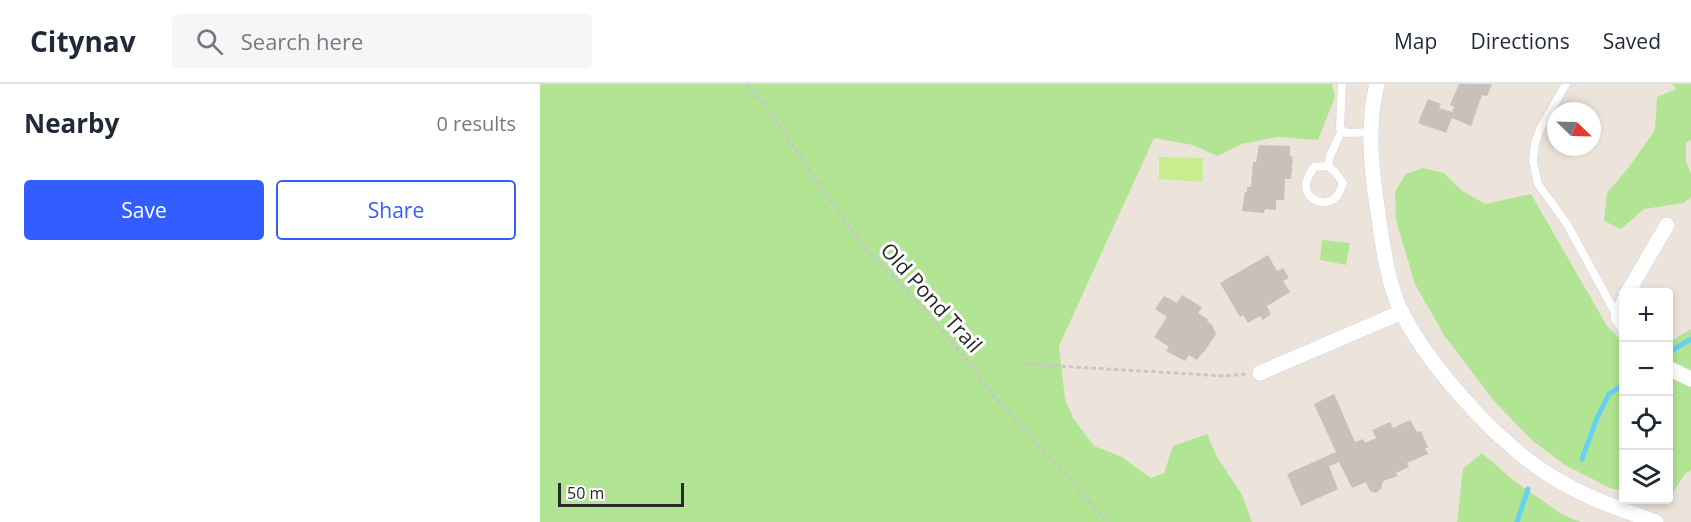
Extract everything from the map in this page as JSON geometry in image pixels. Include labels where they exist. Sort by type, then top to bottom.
[{"type":"street","points":[[1377,84],[1373,98],[1371,163],[1391,283],[1402,312],[1444,376],[1510,446],[1554,478],[1577,490],[1656,522]]},
{"type":"street","points":[[1630,288],[1667,225]]},
{"type":"street","points":[[1260,373],[1402,312]]},
{"type":"street","points":[[1673,370],[1691,379]]},
{"type":"lane","points":[[1342,84],[1340,128],[1346,133],[1372,132]]},
{"type":"lane","points":[[1566,84],[1540,129],[1535,144],[1533,161],[1538,184],[1567,224],[1619,317]]},
{"type":"lane","points":[[1328,166],[1329,156],[1342,130]]},
{"type":"lane","points":[[1328,166],[1342,183],[1339,194],[1331,201],[1312,199],[1307,194],[1305,182],[1314,167],[1328,166]]},
{"type":"path","name":"Old Pond Trail","points":[[746,84],[767,107],[814,179],[862,245],[920,305],[992,393],[1108,522]]},
{"type":"path","points":[[1024,364],[1225,376],[1260,373]]},
{"type":"green space","points":[[540,84],[1332,84],[1335,97],[1318,140],[1277,137],[1242,144],[1217,156],[1193,145],[1154,138],[1059,346],[1065,399],[1073,418],[1094,446],[1122,457],[1151,478],[1164,473],[1173,446],[1207,434],[1217,457],[1242,495],[1252,522],[540,522]]},
{"type":"green space","points":[[1672,84],[1691,84],[1691,140],[1686,143],[1686,161],[1691,174],[1691,197],[1684,203],[1644,209],[1621,229],[1604,221],[1607,193],[1655,130],[1657,97],[1676,89]]},
{"type":"green space","points":[[1159,157],[1203,158],[1202,182],[1159,179]]},
{"type":"green space","points":[[1423,168],[1444,173],[1461,190],[1485,204],[1531,194],[1607,326],[1619,338],[1619,490],[1610,488],[1565,465],[1533,441],[1494,401],[1444,335],[1415,284],[1396,220],[1395,192],[1406,174]]},
{"type":"green space","points":[[1322,240],[1350,243],[1346,265],[1320,260]]},
{"type":"green space","points":[[1691,329],[1691,372],[1673,363],[1673,340]]},
{"type":"green space","points":[[1673,376],[1691,385],[1691,470],[1684,475],[1673,493]]},
{"type":"green space","points":[[1482,453],[1513,480],[1563,515],[1581,522],[1457,522],[1463,469]]},
{"type":"building","points":[[1459,84],[1492,84],[1487,96],[1482,95],[1471,126],[1452,118],[1446,133],[1418,123],[1428,99],[1441,104],[1439,108],[1452,112],[1454,107],[1450,105]]},
{"type":"building","points":[[1259,145],[1290,146],[1290,156],[1293,157],[1291,179],[1285,179],[1284,200],[1276,200],[1276,210],[1265,209],[1264,213],[1242,211],[1245,192],[1247,192],[1247,187],[1251,187],[1253,162],[1256,162]]},
{"type":"building","points":[[1268,255],[1277,271],[1283,268],[1289,278],[1283,281],[1290,292],[1267,306],[1271,314],[1263,320],[1260,316],[1248,323],[1243,315],[1240,317],[1220,283]]},
{"type":"building","points":[[1182,295],[1202,307],[1198,313],[1208,319],[1207,321],[1212,325],[1216,334],[1197,360],[1189,355],[1185,361],[1166,351],[1169,347],[1154,337],[1167,317],[1155,309],[1164,296],[1177,303]]},
{"type":"building","points":[[1334,394],[1355,442],[1363,439],[1365,443],[1376,438],[1372,430],[1390,422],[1393,428],[1410,420],[1417,432],[1421,431],[1428,454],[1407,463],[1409,467],[1396,473],[1398,476],[1383,481],[1381,489],[1376,493],[1370,491],[1366,482],[1352,488],[1339,462],[1329,466],[1338,489],[1301,506],[1287,474],[1336,452],[1314,404]]},
{"type":"waterway","points":[[1673,350],[1691,339]]},
{"type":"waterway","points":[[1582,459],[1597,418],[1609,394],[1619,387]]},
{"type":"waterway","points":[[1517,522],[1528,489]]}]
